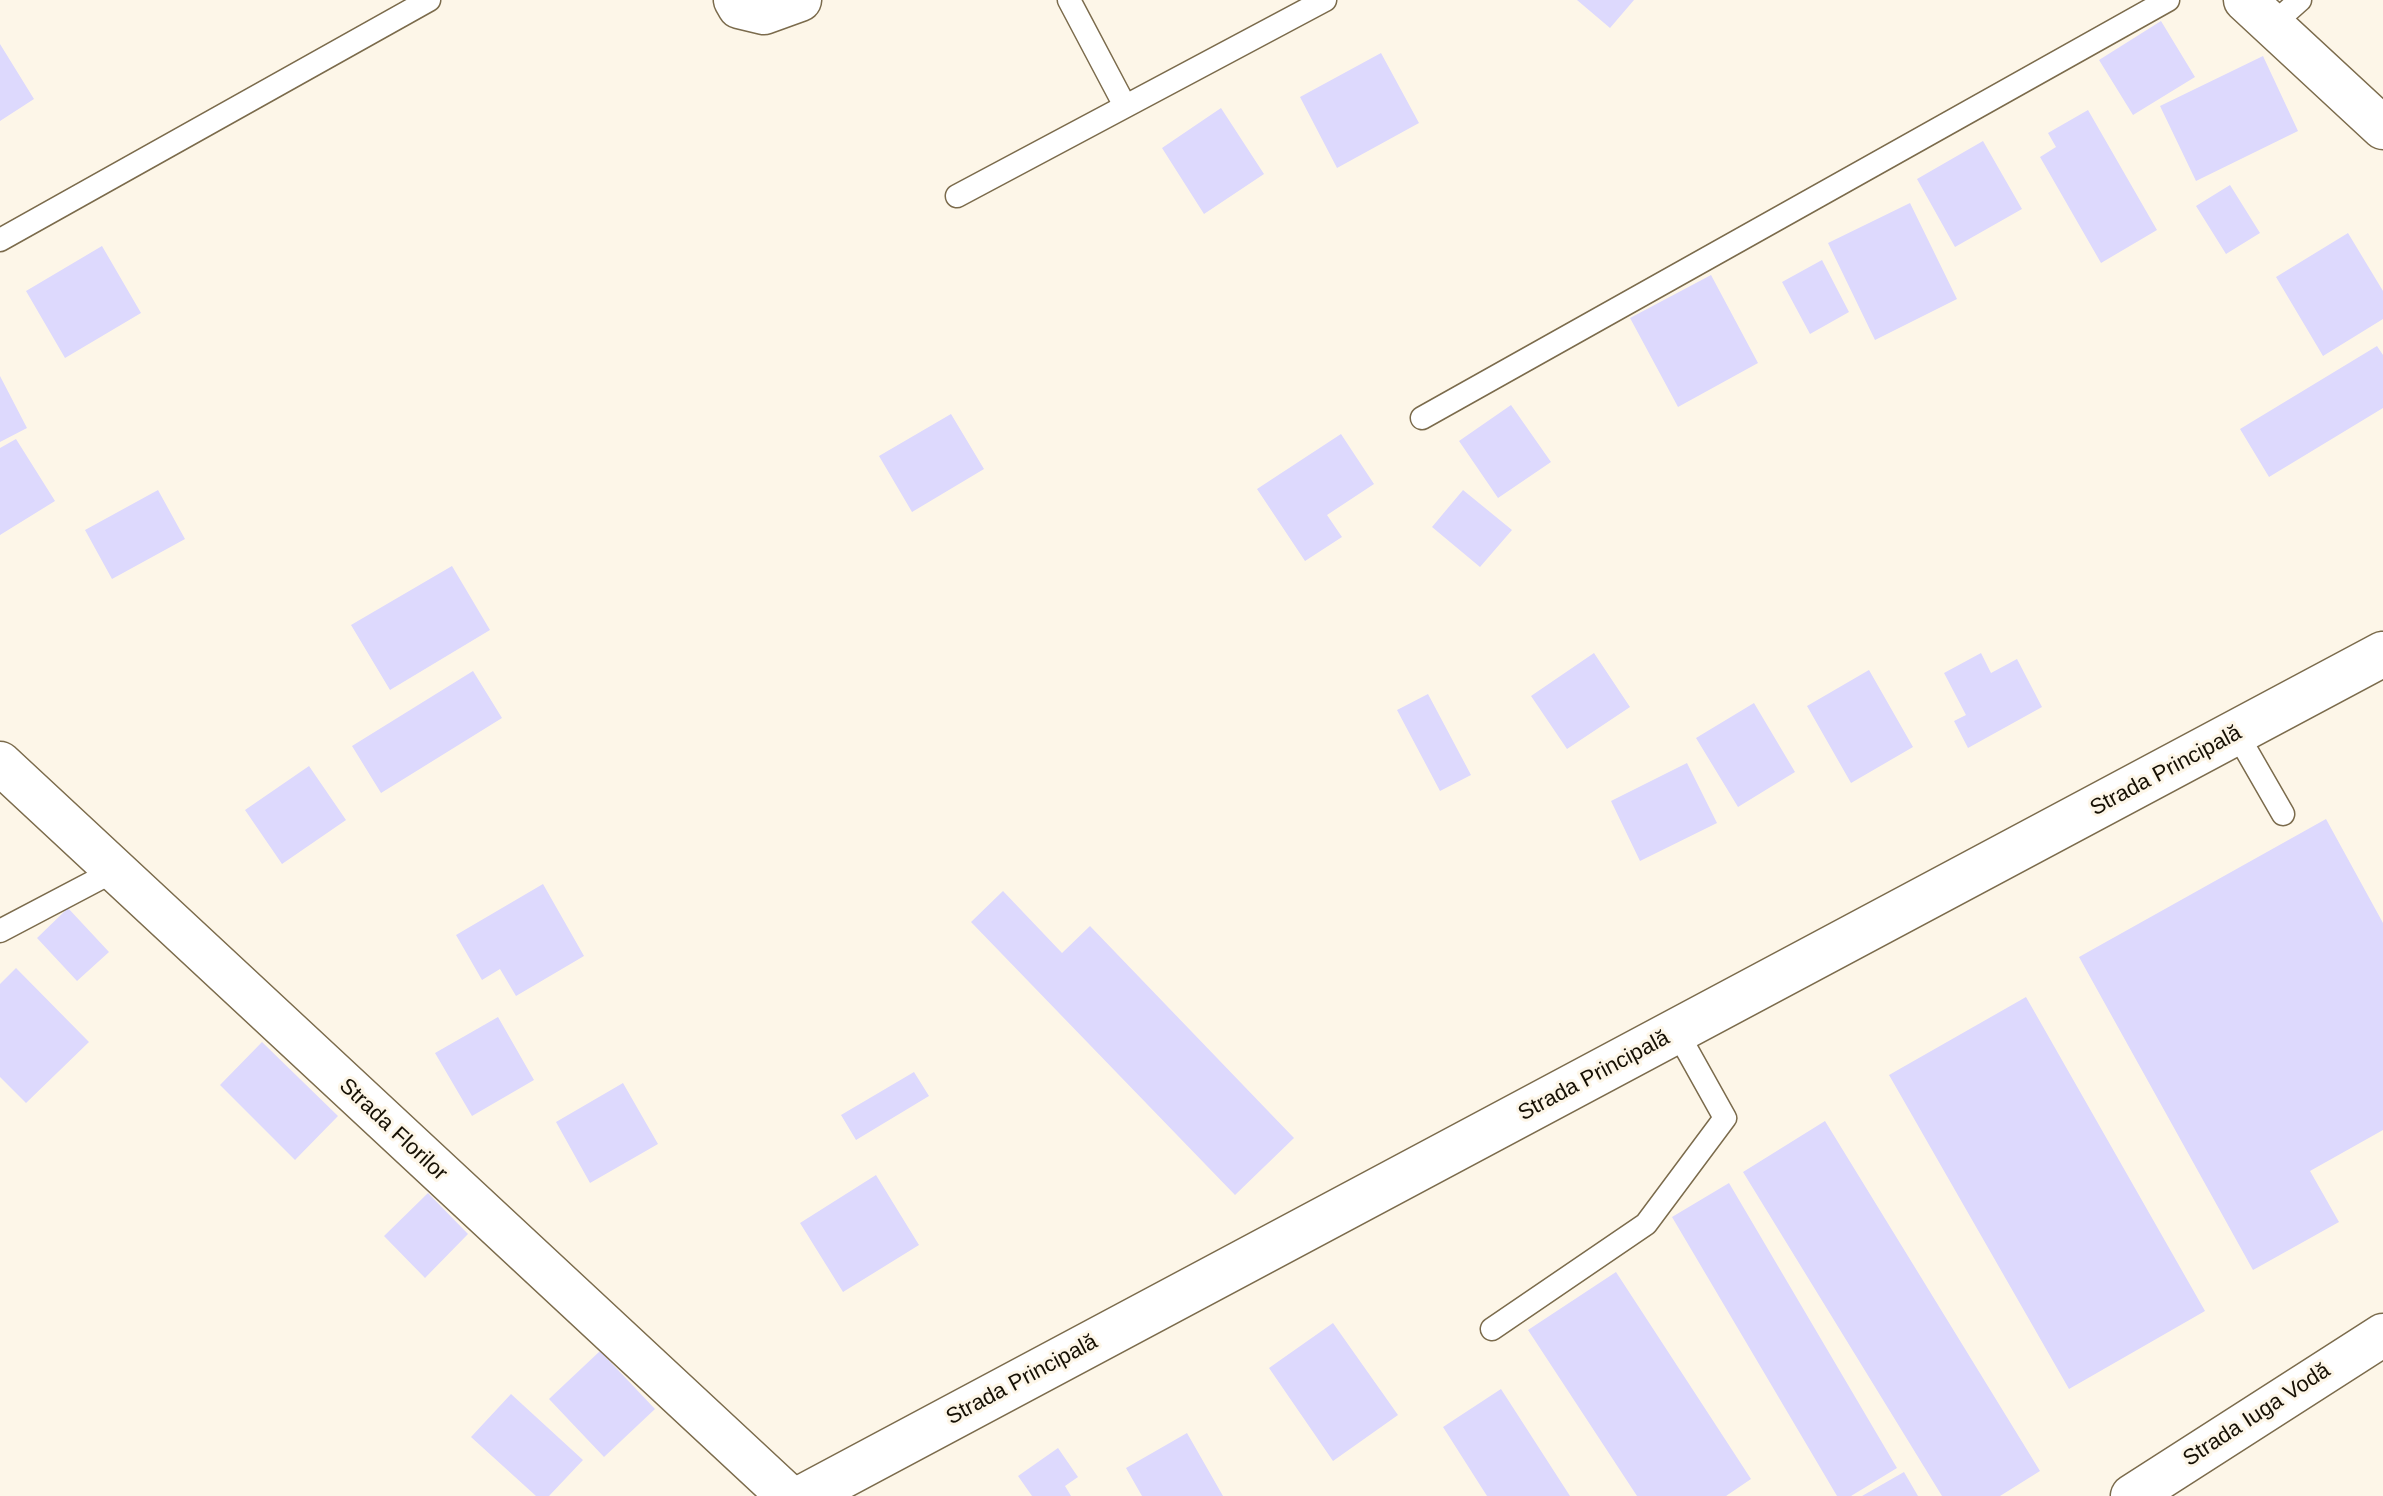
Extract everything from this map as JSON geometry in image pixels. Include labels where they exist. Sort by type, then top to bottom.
[{"type":"street","points":[[735,0],[739,7],[764,13],[800,0]]},
{"type":"street","points":[[2272,8],[2383,128]]},
{"type":"street","name":"Strada Principală","points":[[805,1496],[2383,654]]},
{"type":"street","name":"Strada Florilor","points":[[0,763],[788,1496]]},
{"type":"street","name":"Strada Iuga Vodă","points":[[2132,1496],[2383,1335]]},
{"type":"lane","points":[[0,240],[429,0]]},
{"type":"lane","points":[[1069,0],[1125,106]]},
{"type":"lane","points":[[957,196],[1325,0]]},
{"type":"lane","points":[[1422,418],[2168,0]]},
{"type":"lane","points":[[2237,734],[2283,814]]},
{"type":"lane","points":[[0,931],[114,871]]},
{"type":"lane","points":[[1492,1329],[1646,1224],[1725,1118],[1677,1032]]},
{"type":"building","points":[[1577,0],[1634,0],[1610,28]]},
{"type":"building","points":[[2161,21],[2195,77],[2133,115],[2099,60]]},
{"type":"building","points":[[0,44],[34,99],[0,121]]},
{"type":"building","points":[[1381,53],[1419,123],[1337,168],[1300,97]]},
{"type":"building","points":[[2263,56],[2298,131],[2196,181],[2160,106]]},
{"type":"building","points":[[1221,108],[1264,174],[1204,214],[1162,148]]},
{"type":"building","points":[[2088,110],[2157,230],[2101,263],[2040,157],[2056,147],[2048,133]]},
{"type":"building","points":[[1983,141],[2022,209],[1955,247],[1917,179]]},
{"type":"building","points":[[2230,185],[2260,233],[2226,254],[2196,206]]},
{"type":"building","points":[[1910,203],[1957,299],[1875,340],[1828,243]]},
{"type":"building","points":[[2348,233],[2383,291],[2383,319],[2323,356],[2276,277]]},
{"type":"building","points":[[102,246],[141,313],[65,358],[26,291]]},
{"type":"building","points":[[1822,260],[1849,312],[1810,334],[1782,282]]},
{"type":"building","points":[[1711,275],[1758,363],[1678,407],[1630,318]]},
{"type":"building","points":[[2377,346],[2383,355],[2383,408],[2269,477],[2240,429]]},
{"type":"building","points":[[0,376],[27,428],[0,442]]},
{"type":"building","points":[[1511,405],[1551,462],[1498,498],[1459,441]]},
{"type":"building","points":[[951,414],[984,469],[912,512],[879,456]]},
{"type":"building","points":[[1341,434],[1374,484],[1327,515],[1342,537],[1305,561],[1257,489]]},
{"type":"building","points":[[16,439],[55,501],[0,535],[0,448]]},
{"type":"building","points":[[158,490],[185,539],[112,579],[85,530]]},
{"type":"building","points":[[1463,490],[1512,530],[1480,567],[1432,527]]},
{"type":"building","points":[[452,566],[490,630],[390,690],[351,625]]},
{"type":"building","points":[[1594,653],[1630,707],[1567,749],[1531,696]]},
{"type":"building","points":[[1981,653],[1991,673],[2017,659],[2042,707],[1968,748],[1954,721],[1966,715],[1944,673]]},
{"type":"building","points":[[1869,670],[1913,747],[1851,783],[1807,706]]},
{"type":"building","points":[[473,671],[502,718],[381,793],[352,746]]},
{"type":"building","points":[[1428,694],[1471,775],[1440,791],[1397,710]]},
{"type":"building","points":[[1754,703],[1795,772],[1738,807],[1696,738]]},
{"type":"building","points":[[1687,763],[1717,823],[1640,861],[1611,801]]},
{"type":"building","points":[[309,766],[346,820],[282,864],[245,810]]},
{"type":"building","points":[[2326,819],[2383,923],[2383,1130],[2310,1171],[2339,1222],[2253,1270],[2079,957]]},
{"type":"building","points":[[543,884],[584,956],[516,996],[500,969],[482,980],[456,935]]},
{"type":"building","points":[[1003,891],[1062,953],[1090,926],[1294,1138],[1235,1195],[971,922]]},
{"type":"building","points":[[68,908],[109,952],[77,981],[37,938]]},
{"type":"building","points":[[16,968],[89,1042],[26,1103],[0,1077],[0,984]]},
{"type":"building","points":[[2026,997],[2205,1311],[2069,1389],[1889,1075]]},
{"type":"building","points":[[498,1017],[534,1080],[472,1116],[435,1053]]},
{"type":"building","points":[[262,1042],[338,1116],[295,1160],[220,1085]]},
{"type":"building","points":[[914,1072],[929,1096],[856,1140],[841,1115]]},
{"type":"building","points":[[623,1083],[658,1144],[590,1183],[556,1122]]},
{"type":"building","points":[[1825,1121],[2040,1471],[2000,1496],[1942,1496],[1743,1172]]},
{"type":"building","points":[[876,1175],[919,1245],[843,1292],[800,1223]]},
{"type":"building","points":[[1729,1183],[1897,1468],[1851,1496],[1837,1496],[1672,1217]]},
{"type":"building","points":[[428,1193],[468,1234],[425,1278],[384,1236]]},
{"type":"building","points":[[1616,1272],[1751,1479],[1726,1496],[1637,1496],[1528,1330]]},
{"type":"building","points":[[1333,1323],[1398,1415],[1333,1461],[1269,1368]]},
{"type":"building","points":[[600,1351],[655,1409],[604,1457],[549,1399]]},
{"type":"building","points":[[1501,1389],[1570,1496],[1487,1496],[1443,1427]]},
{"type":"building","points":[[511,1394],[583,1460],[549,1496],[536,1496],[471,1437]]},
{"type":"building","points":[[1187,1433],[1223,1496],[1142,1496],[1126,1468]]},
{"type":"building","points":[[1058,1448],[1078,1477],[1065,1486],[1071,1496],[1032,1496],[1018,1476]]},
{"type":"building","points":[[1904,1472],[1918,1496],[1862,1496]]}]
